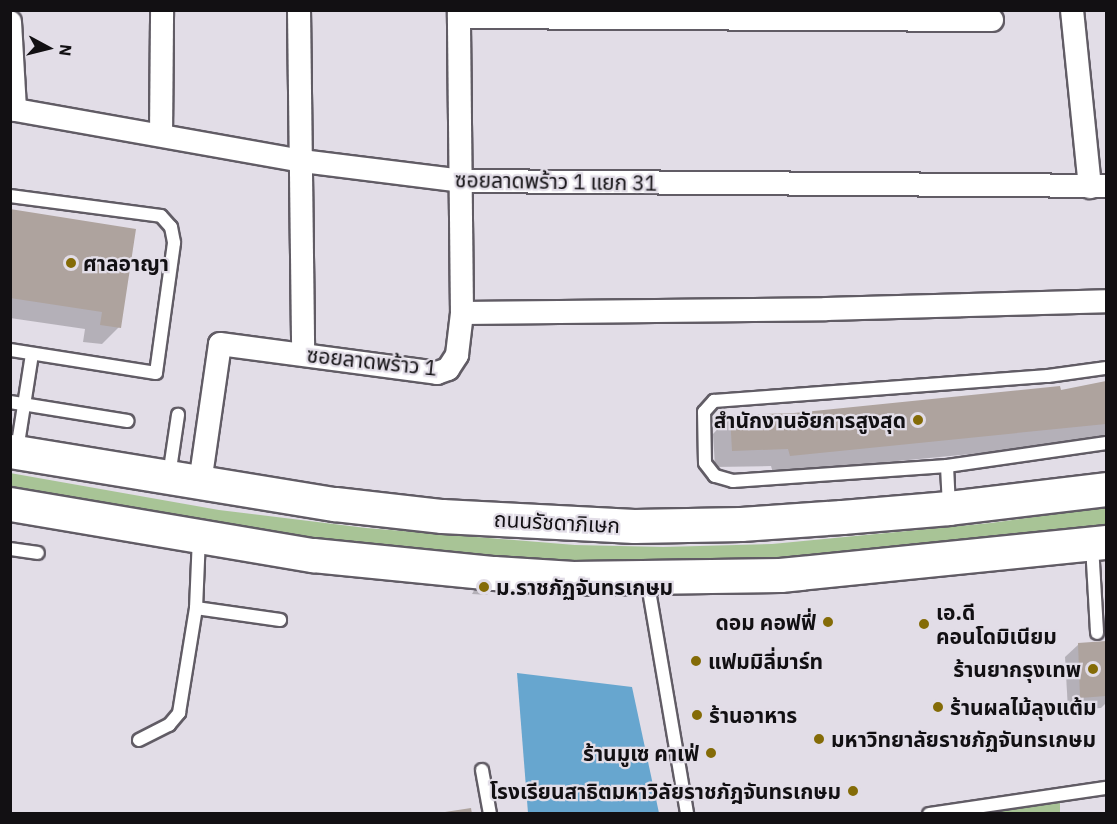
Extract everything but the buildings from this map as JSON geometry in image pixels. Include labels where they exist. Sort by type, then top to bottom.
[{"type":"main road","name":"ถนนรัชดาภิเษก","points":[[14,451],[335,504],[442,516],[634,526],[741,524],[949,508],[1107,489]]},
{"type":"main road","points":[[10,504],[313,555],[494,573],[647,579],[780,575],[1099,543]]},
{"type":"street","points":[[161,135],[162,10]]},
{"type":"street","points":[[299,10],[303,354]]},
{"type":"street","points":[[1072,10],[1098,186]]},
{"type":"street","points":[[459,14],[919,15],[992,20]]},
{"type":"street","name":"ซอยลาดพร้าว 1","points":[[200,483],[220,344],[437,373],[448,369],[457,355],[462,313],[459,14]]},
{"type":"street","points":[[10,22],[13,110]]},
{"type":"street","name":"ซอยลาดพร้าว 1 แยก 31","points":[[13,110],[302,161],[462,181],[1098,186]]},
{"type":"street","points":[[462,313],[826,309],[1107,301]]},
{"type":"lane","points":[[10,196],[161,216],[171,227],[174,243],[156,373],[10,350]]},
{"type":"lane","points":[[14,451],[17,403],[32,354]]},
{"type":"lane","points":[[1107,368],[1048,376],[714,401],[704,412],[705,463],[715,476],[733,480],[947,466],[1107,443]]},
{"type":"lane","points":[[17,403],[127,421]]},
{"type":"lane","points":[[169,478],[178,415]]},
{"type":"lane","points":[[947,466],[949,508]]},
{"type":"lane","points":[[139,740],[169,725],[179,713],[196,608],[200,536]]},
{"type":"lane","points":[[1097,633],[1099,543]]},
{"type":"lane","points":[[10,549],[38,553]]},
{"type":"lane","points":[[647,579],[687,813]]},
{"type":"lane","points":[[196,608],[280,620]]},
{"type":"lane","points":[[482,770],[490,813]]},
{"type":"lane","points":[[929,813],[1107,788]]},
{"type":"green space","points":[[10,473],[219,510],[366,528],[575,545],[663,547],[772,544],[991,523],[1106,507],[1106,530],[903,553],[586,567],[302,539],[11,491]]},
{"type":"green space","points":[[1060,802],[1060,813],[975,813]]},
{"type":"water","points":[[517,673],[632,687],[659,813],[528,813]]},
{"type":"place","name":"ศาลอาญา","points":[[71,263]]},
{"type":"place","name":"สำนักงานอัยการสูงสุด","points":[[918,420]]},
{"type":"place","name":"ม.ราชภัฏจันทรเกษม","points":[[484,587]]},
{"type":"place","name":"ดอม คอฟฟี่","points":[[828,622]]},
{"type":"place","name":"เอ.ดี คอนโดมิเนียม","points":[[924,624]]},
{"type":"place","name":"แฟมมิลี่มาร์ท","points":[[696,661]]},
{"type":"place","name":"ร้านยากรุงเทพ","points":[[1093,669]]},
{"type":"place","name":"ร้านผลไม้ลุงแต้ม","points":[[938,707]]},
{"type":"place","name":"ร้านอาหาร","points":[[697,715]]},
{"type":"place","name":"มหาวิทยาลัยราชภัฏจันทรเกษม","points":[[819,739]]},
{"type":"place","name":"ร้านมูเซ คาเฟ่","points":[[711,753]]},
{"type":"place","name":"โรงเรียนสาธิตมหาวิลัยราชภัฎจันทรเกษม","points":[[853,791]]}]
